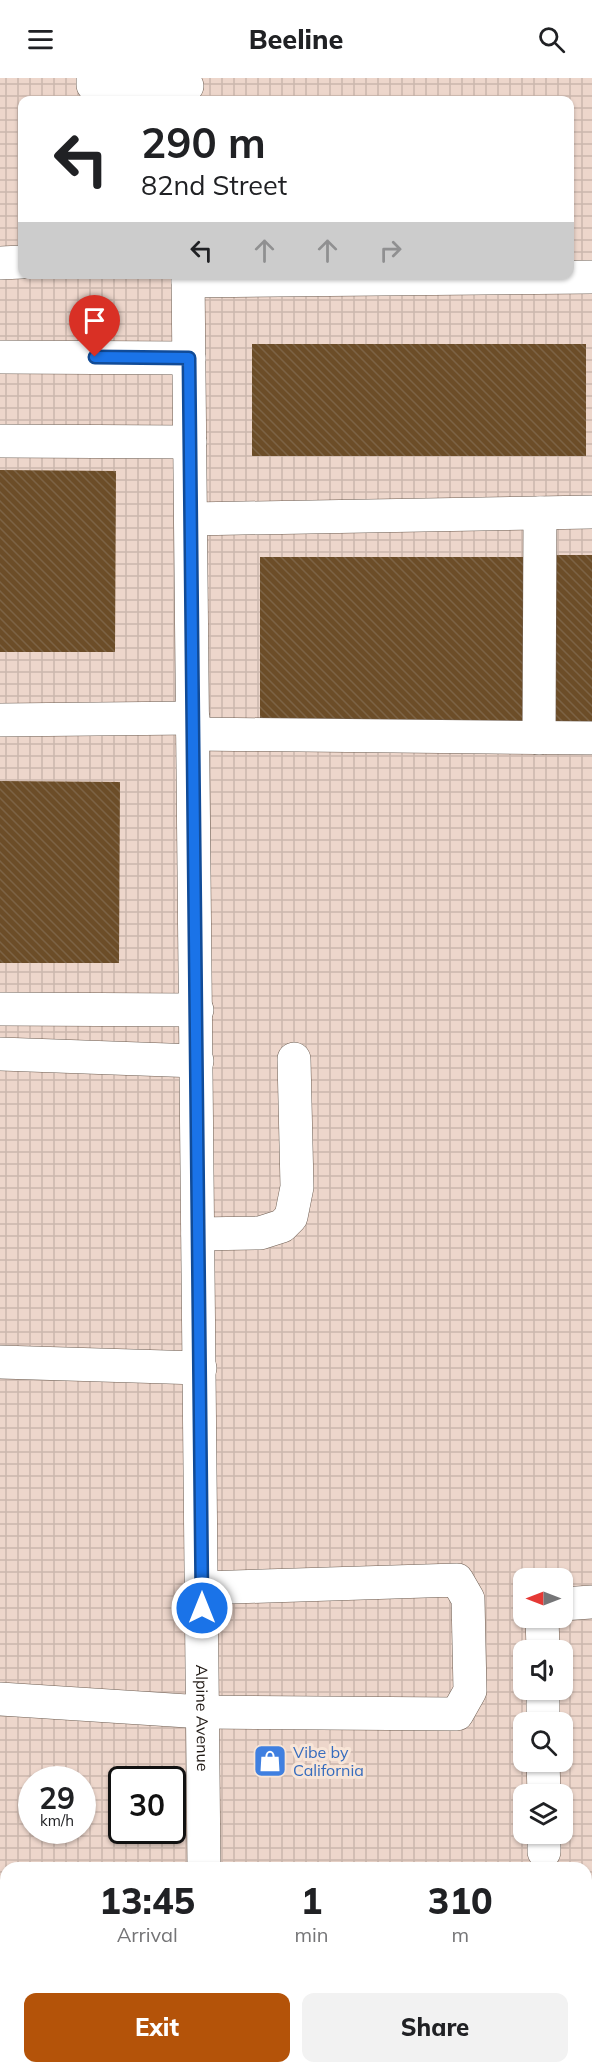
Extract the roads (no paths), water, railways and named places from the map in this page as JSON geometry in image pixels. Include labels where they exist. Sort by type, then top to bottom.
[{"type":"street","points":[[93,88],[133,92],[186,88]]},
{"type":"street","points":[[0,262],[18,262]]},
{"type":"street","points":[[574,278],[592,278]]},
{"type":"street","name":"Alpine Avenue","points":[[188,279],[204,1862]]},
{"type":"street","points":[[0,357],[189,358]]},
{"type":"street","points":[[0,441],[190,442]]},
{"type":"street","points":[[191,519],[592,512]]},
{"type":"street","points":[[538,738],[540,513]]},
{"type":"street","points":[[0,720],[592,738]]},
{"type":"street","points":[[0,1009],[197,1010]]},
{"type":"street","points":[[0,1054],[197,1061]]},
{"type":"street","points":[[198,1234],[261,1233],[282,1226],[291,1217],[297,1187],[294,1059]]},
{"type":"street","points":[[0,1362],[200,1368]]},
{"type":"street","points":[[0,1699],[203,1712],[458,1714],[470,1691],[468,1599],[457,1580],[202,1588]]},
{"type":"street","points":[[573,1603],[592,1602]]},
{"type":"place","name":"Vibe by California","points":[[270,1761]]}]
